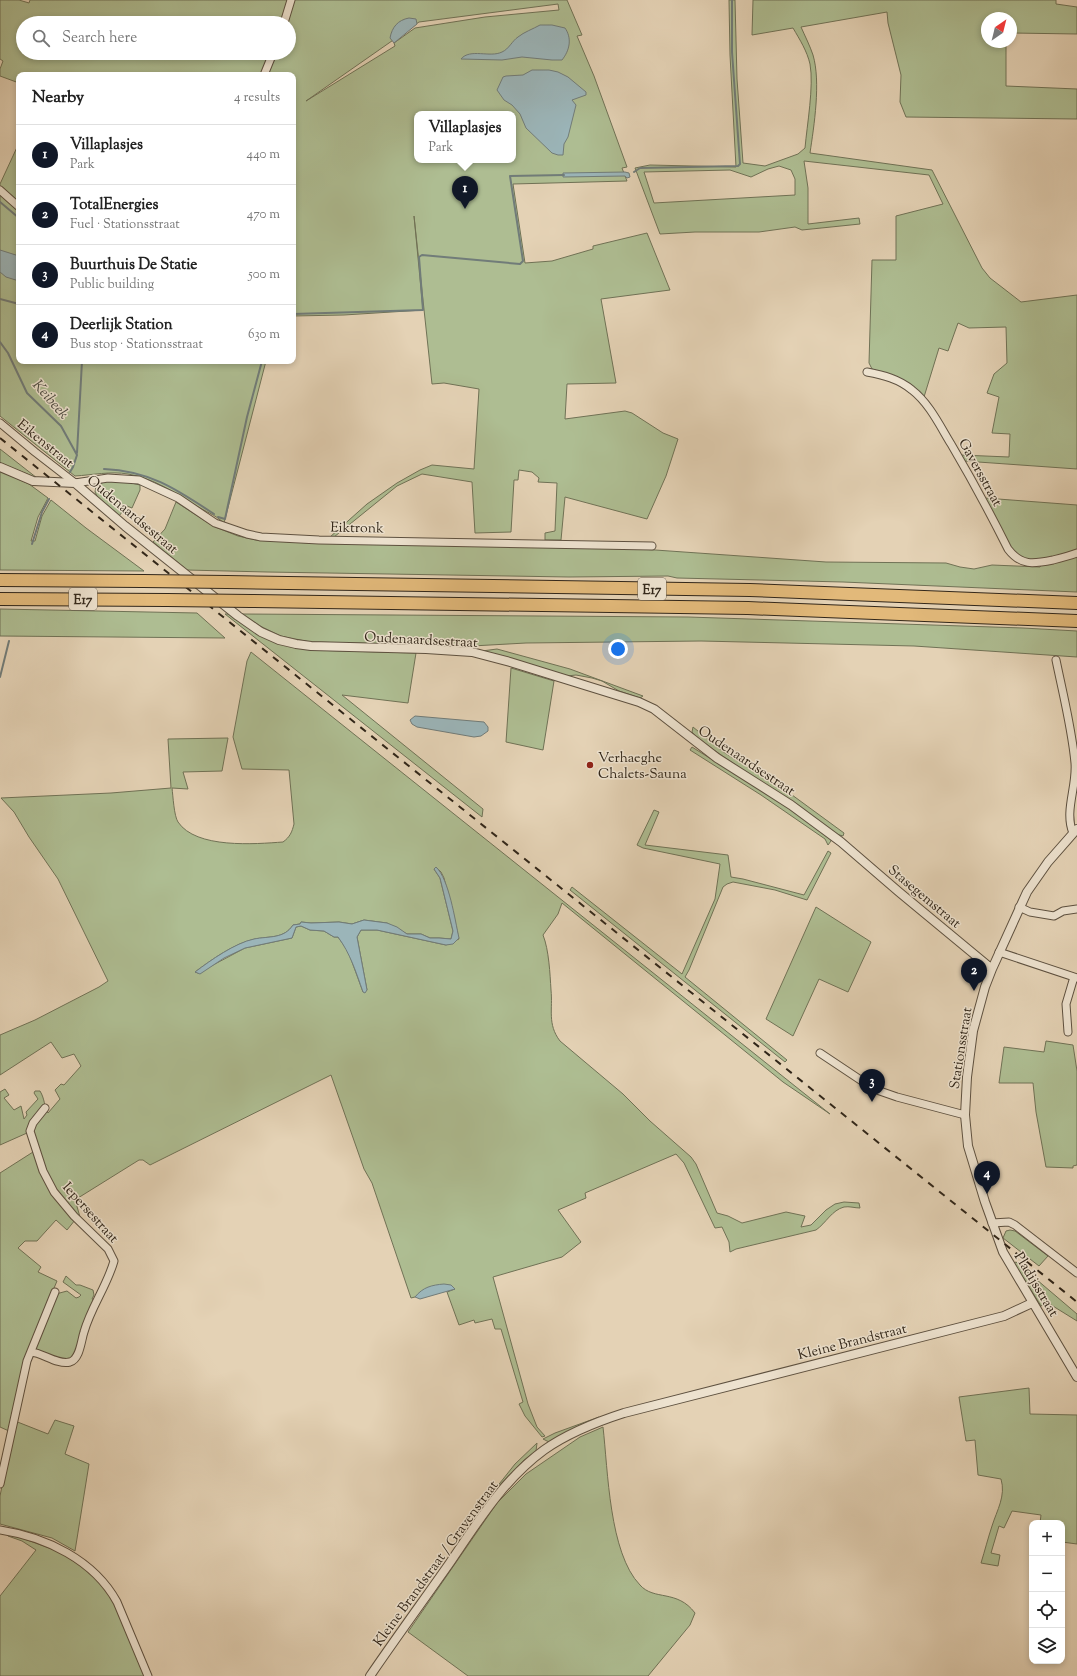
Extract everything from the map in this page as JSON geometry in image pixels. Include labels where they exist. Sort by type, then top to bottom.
[{"type":"highway","name":"E17","points":[[0,580],[750,590],[1077,603]]},
{"type":"highway","name":"E17","points":[[0,599],[748,608],[1077,621]]},
{"type":"street","points":[[286,16],[291,0]]},
{"type":"street","points":[[265,72],[270,60]]},
{"type":"street","points":[[0,190],[16,204]]},
{"type":"street","name":"Gaversstraat","points":[[867,372],[886,376],[901,383],[912,390],[922,400],[946,435],[977,489],[1008,549],[1014,557],[1024,562],[1035,563],[1077,553]]},
{"type":"street","name":"Eikenstraat","points":[[0,423],[75,483]]},
{"type":"street","points":[[0,467],[33,481],[75,483]]},
{"type":"street","name":"Eiktronk","points":[[75,483],[108,478],[139,480],[178,498],[215,523],[247,534],[261,536],[320,540],[652,546]]},
{"type":"street","name":"Oudenaardsestraat","points":[[75,483],[125,526],[238,616],[261,632],[296,644],[311,646],[426,649],[472,652],[621,695],[654,709],[717,758],[791,805],[841,842]]},
{"type":"street","points":[[1056,660],[1069,723],[1075,765],[1069,823],[1075,831]]},
{"type":"street","name":"Stationsstraat","points":[[992,1223],[968,1146],[965,1115],[967,1077],[973,1031],[983,994],[992,969],[1027,892],[1041,870],[1075,831]]},
{"type":"street","name":"Stasegemstraat","points":[[841,842],[992,969]]},
{"type":"street","points":[[1020,907],[1030,912],[1054,916],[1063,911],[1077,909]]},
{"type":"street","points":[[999,952],[1076,977],[1066,1004],[1068,1032]]},
{"type":"street","points":[[820,1053],[874,1089],[897,1097],[965,1115]]},
{"type":"street","name":"Iepersestraat","points":[[31,1352],[63,1362],[70,1362],[74,1359],[77,1355],[86,1325],[109,1276],[114,1260],[108,1249],[74,1216],[48,1183],[36,1153],[30,1131],[33,1123],[45,1108]]},
{"type":"street","points":[[992,1223],[1009,1222],[1016,1225],[1076,1271]]},
{"type":"street","name":"Pladijsstraat","points":[[992,1223],[1007,1262],[1077,1377]]},
{"type":"street","points":[[0,1484],[27,1361],[55,1292]]},
{"type":"street","name":"Kleine Brandstraat","points":[[675,1400],[962,1328],[1004,1316],[1032,1302]]},
{"type":"street","name":"Kleine Brandstraat / Gravenstraat","points":[[370,1676],[501,1490],[528,1463],[546,1449],[580,1429],[624,1413],[675,1400]]},
{"type":"street","points":[[0,1530],[35,1538],[53,1545],[68,1553],[99,1577],[111,1591],[117,1602],[148,1676]]},
{"type":"green space","points":[[0,0],[19,0],[29,3],[30,0],[567,0],[582,35],[577,36],[594,76],[627,167],[622,168],[627,181],[513,184],[525,263],[552,261],[593,249],[593,246],[647,233],[670,290],[601,299],[616,383],[567,384],[565,419],[625,411],[632,413],[663,433],[678,439],[666,476],[647,519],[565,497],[561,540],[545,540],[545,533],[555,531],[557,483],[538,482],[539,478],[532,472],[519,470],[518,480],[514,480],[511,532],[475,533],[472,482],[422,474],[397,486],[334,537],[330,537],[367,504],[397,483],[420,470],[432,465],[474,469],[479,389],[444,383],[432,384],[414,216],[423,310],[344,315],[296,316],[296,72],[16,72],[16,82],[0,76],[0,69],[3,61],[0,59]],"holes":[[[558,4],[559,10],[485,17],[415,28],[394,43],[395,46],[306,101],[419,22]]]},
{"type":"green space","points":[[729,0],[735,0],[737,79],[743,163],[765,166],[798,154],[805,148],[811,94],[811,73],[807,55],[793,28],[752,35],[753,0],[1056,0],[1056,4],[1077,7],[1077,34],[1017,33],[1017,12],[981,12],[981,48],[1006,48],[1006,86],[1077,89],[1077,119],[906,117],[900,102],[901,75],[888,23],[887,12],[801,27],[813,55],[817,91],[810,153],[932,170],[982,268],[990,278],[1021,302],[1077,295],[1077,469],[964,461],[961,455],[1009,457],[1010,434],[992,433],[999,397],[987,393],[994,374],[1007,363],[1006,327],[969,328],[958,323],[948,351],[939,348],[924,397],[884,373],[872,369],[869,363],[872,260],[896,260],[896,216],[943,204],[929,175],[804,161],[808,188],[808,224],[859,218],[860,224],[802,230],[795,227],[759,232],[695,232],[660,234],[635,168],[650,165],[736,167],[730,55]],"holes":[[[779,166],[791,170],[795,179],[795,195],[654,203],[644,172],[730,170],[751,177],[768,169]]]},
{"type":"green space","points":[[16,149],[16,364],[265,364],[224,523],[213,515],[155,482],[137,476],[115,473],[75,476],[0,416],[0,184]]},
{"type":"green space","points":[[0,449],[37,478],[0,463]]},
{"type":"green space","points":[[0,471],[29,484],[48,498],[38,517],[31,541],[35,541],[42,516],[51,500],[144,571],[0,570]]},
{"type":"green space","points":[[106,481],[127,482],[140,485],[140,490],[132,508],[127,506],[119,516],[98,498],[95,492],[96,486]]},
{"type":"green space","points":[[985,498],[1077,505],[1077,550],[1041,559],[1028,560],[1021,558],[1008,544],[1002,534]]},
{"type":"green space","points":[[176,502],[213,526],[238,536],[256,540],[311,543],[641,549],[826,562],[946,563],[974,569],[992,565],[1040,567],[1042,564],[1077,555],[1077,592],[843,582],[677,578],[668,576],[569,577],[187,570],[153,542],[165,529]]},
{"type":"green space","points":[[0,609],[197,613],[225,638],[0,636]]},
{"type":"green space","points":[[225,614],[229,614],[252,630],[291,646],[310,650],[416,653],[408,703],[342,695],[483,809],[482,817]]},
{"type":"green space","points":[[242,614],[688,617],[1023,628],[1077,631],[1077,657],[914,646],[701,641],[526,643],[472,646],[310,642],[281,636],[260,626]]},
{"type":"green space","points":[[497,649],[570,669],[643,696],[640,698],[619,691],[602,681],[592,678],[576,675],[567,676],[482,651]]},
{"type":"green space","points":[[251,652],[830,1114],[783,1082],[562,903],[558,914],[543,935],[549,962],[551,1016],[553,1029],[556,1035],[560,1041],[623,1094],[650,1121],[691,1157],[696,1164],[717,1213],[728,1216],[742,1223],[786,1212],[805,1216],[801,1227],[811,1225],[826,1210],[835,1204],[844,1202],[859,1203],[860,1208],[844,1207],[836,1211],[816,1230],[736,1249],[730,1252],[729,1242],[722,1227],[715,1228],[684,1163],[676,1154],[585,1193],[586,1198],[558,1210],[581,1242],[562,1257],[493,1277],[528,1404],[537,1427],[545,1436],[542,1437],[525,1416],[519,1404],[523,1402],[501,1329],[495,1329],[492,1319],[475,1323],[474,1320],[459,1325],[447,1292],[455,1289],[418,1294],[411,1298],[372,1183],[364,1169],[331,1075],[150,1165],[143,1160],[139,1160],[78,1198],[76,1203],[80,1217],[54,1190],[28,1128],[27,1133],[0,1145],[0,1092],[5,1089],[9,1095],[4,1098],[14,1110],[21,1106],[24,1119],[27,1115],[26,1112],[38,1099],[34,1093],[35,1091],[40,1091],[48,1113],[60,1099],[55,1090],[61,1084],[64,1085],[81,1066],[74,1054],[62,1058],[51,1042],[0,1075],[0,1035],[35,1020],[108,981],[58,879],[14,812],[1,798],[111,793],[171,788],[168,739],[228,738],[222,771],[183,772],[188,789],[172,788],[178,822],[187,831],[198,837],[212,841],[242,844],[283,842],[290,834],[294,824],[289,770],[242,769],[233,737],[247,661]],"holes":[[[436,867],[444,878],[459,939],[446,945],[377,930],[361,930],[357,937],[367,990],[363,992],[348,951],[338,937],[334,937],[324,931],[310,930],[301,926],[296,927],[292,938],[245,948],[198,973],[195,972],[216,957],[239,944],[255,939],[281,935],[293,925],[300,924],[301,922],[339,922],[352,924],[364,920],[387,923],[407,934],[421,934],[430,938],[451,939],[453,931],[440,878],[434,869]]]},
{"type":"green space","points":[[511,668],[554,681],[543,750],[506,742]]},
{"type":"green space","points":[[693,727],[725,753],[788,792],[844,833],[843,836],[836,834],[698,739],[692,732]]},
{"type":"green space","points":[[692,747],[791,809],[831,838],[831,841],[828,845],[825,839],[761,795],[690,750]]},
{"type":"green space","points":[[654,810],[659,812],[645,845],[728,855],[731,877],[804,895],[828,851],[831,853],[807,900],[775,890],[733,882],[723,887],[685,977],[787,1060],[785,1062],[570,890],[572,887],[682,974],[715,899],[720,864],[643,848],[637,845]]},
{"type":"green space","points":[[816,907],[871,942],[848,992],[819,979],[793,1036],[766,1019]]},
{"type":"green space","points":[[1046,1041],[1073,1045],[1077,1071],[1077,1165],[1073,1166],[1073,1168],[1046,1167],[1036,1112],[1033,1083],[999,1083],[1004,1047],[1044,1052]]},
{"type":"green space","points":[[33,1152],[75,1220],[67,1230],[56,1220],[37,1241],[25,1241],[18,1248],[41,1267],[38,1272],[57,1281],[33,1338],[9,1431],[0,1427],[0,1173]]},
{"type":"green space","points":[[1006,1231],[1015,1231],[1048,1256],[1039,1266],[1003,1238]]},
{"type":"green space","points":[[1016,1262],[1077,1314],[1077,1321],[1048,1303],[1041,1306],[1014,1263]]},
{"type":"green space","points":[[66,1276],[76,1285],[93,1290],[94,1295],[92,1299],[96,1301],[73,1357],[65,1360],[34,1349],[56,1294],[67,1291],[76,1298],[81,1295],[63,1282]]},
{"type":"green space","points":[[1029,1388],[1030,1414],[1077,1415],[1077,1544],[1065,1542],[1065,1520],[1040,1520],[1041,1515],[1012,1511],[1004,1528],[999,1526],[991,1553],[1000,1555],[998,1566],[981,1563],[1002,1497],[1002,1485],[1001,1479],[978,1475],[975,1440],[966,1441],[959,1397]]},
{"type":"green space","points":[[599,1417],[599,1419],[570,1431],[549,1442],[543,1439],[555,1433]]},
{"type":"green space","points":[[55,1420],[74,1426],[65,1454],[89,1464],[75,1551],[52,1538],[0,1524],[0,1496],[15,1421],[48,1434]]},
{"type":"green space","points":[[603,1427],[612,1510],[622,1553],[630,1571],[640,1585],[646,1590],[681,1601],[695,1613],[690,1625],[648,1676],[468,1676],[408,1632],[497,1503],[526,1474],[580,1437]]},
{"type":"green space","points":[[537,1443],[536,1451],[524,1460],[492,1493],[515,1464]]},
{"type":"green space","points":[[8,1533],[60,1552],[91,1573],[110,1593],[146,1676],[0,1676],[0,1596],[36,1550],[22,1541],[8,1536]]},
{"type":"water","points":[[409,18],[416,19],[417,24],[394,43],[390,38],[394,27],[402,20]]},
{"type":"water","points":[[540,25],[552,25],[565,28],[569,36],[569,44],[567,52],[562,60],[522,57],[502,60],[461,59],[470,54],[497,54],[502,52],[507,49],[520,35]]},
{"type":"water","points":[[532,70],[549,70],[558,72],[568,77],[586,92],[586,95],[572,100],[576,105],[568,137],[564,144],[563,155],[552,153],[526,128],[520,114],[512,105],[504,100],[497,90],[503,77],[523,75]]},
{"type":"water","points":[[563,173],[629,173],[630,177],[563,177]]},
{"type":"water","points":[[0,250],[16,255],[16,280],[6,277],[0,272]]},
{"type":"water","points":[[415,716],[484,722],[488,727],[488,731],[481,736],[474,737],[417,727],[412,724],[410,720]]},
{"type":"water","points":[[436,867],[441,873],[448,890],[459,938],[453,944],[446,945],[377,930],[361,930],[357,937],[367,990],[365,993],[363,992],[349,956],[338,937],[334,937],[324,931],[310,930],[301,926],[296,927],[292,938],[245,948],[224,958],[200,974],[195,972],[216,957],[239,944],[254,939],[281,935],[293,925],[300,924],[301,922],[339,922],[352,924],[364,920],[387,923],[397,927],[407,934],[421,934],[430,938],[451,939],[453,931],[440,878],[434,869]]},
{"type":"water","points":[[444,1284],[451,1285],[455,1289],[420,1299],[415,1297],[428,1287]]},
{"type":"waterway","points":[[634,172],[640,168],[738,166],[740,164],[732,52],[732,0]]},
{"type":"waterway","points":[[296,314],[423,310],[419,257],[422,255],[520,264],[523,261],[510,176],[564,175]]},
{"type":"waterway","name":"Keibeek","points":[[0,202],[16,215]]},
{"type":"waterway","name":"Keibeek","points":[[0,299],[16,303]]},
{"type":"waterway","name":"Keibeek","points":[[0,342],[8,353],[27,393],[61,426],[77,455],[70,472]]},
{"type":"waterway","points":[[77,453],[82,364]]},
{"type":"waterway","points":[[218,517],[225,519],[247,417],[261,364]]},
{"type":"waterway","points":[[104,469],[135,473],[162,483],[175,489],[214,514]]},
{"type":"waterway","name":"Keibeek","points":[[32,544],[42,512],[49,499]]},
{"type":"waterway","name":"Keibeek","points":[[0,677],[9,641]]},
{"type":"railway","points":[[0,438],[1077,1302]]},
{"type":"place","name":"Villaplasjes","points":[[465,209]]},
{"type":"place","name":"Verhaeghe Chalets-Sauna","points":[[590,765]]},
{"type":"place","name":"TotalEnergies","points":[[974,991]]},
{"type":"place","name":"Buurthuis De Statie","points":[[872,1102]]},
{"type":"place","name":"Deerlijk Station","points":[[987,1194]]}]
